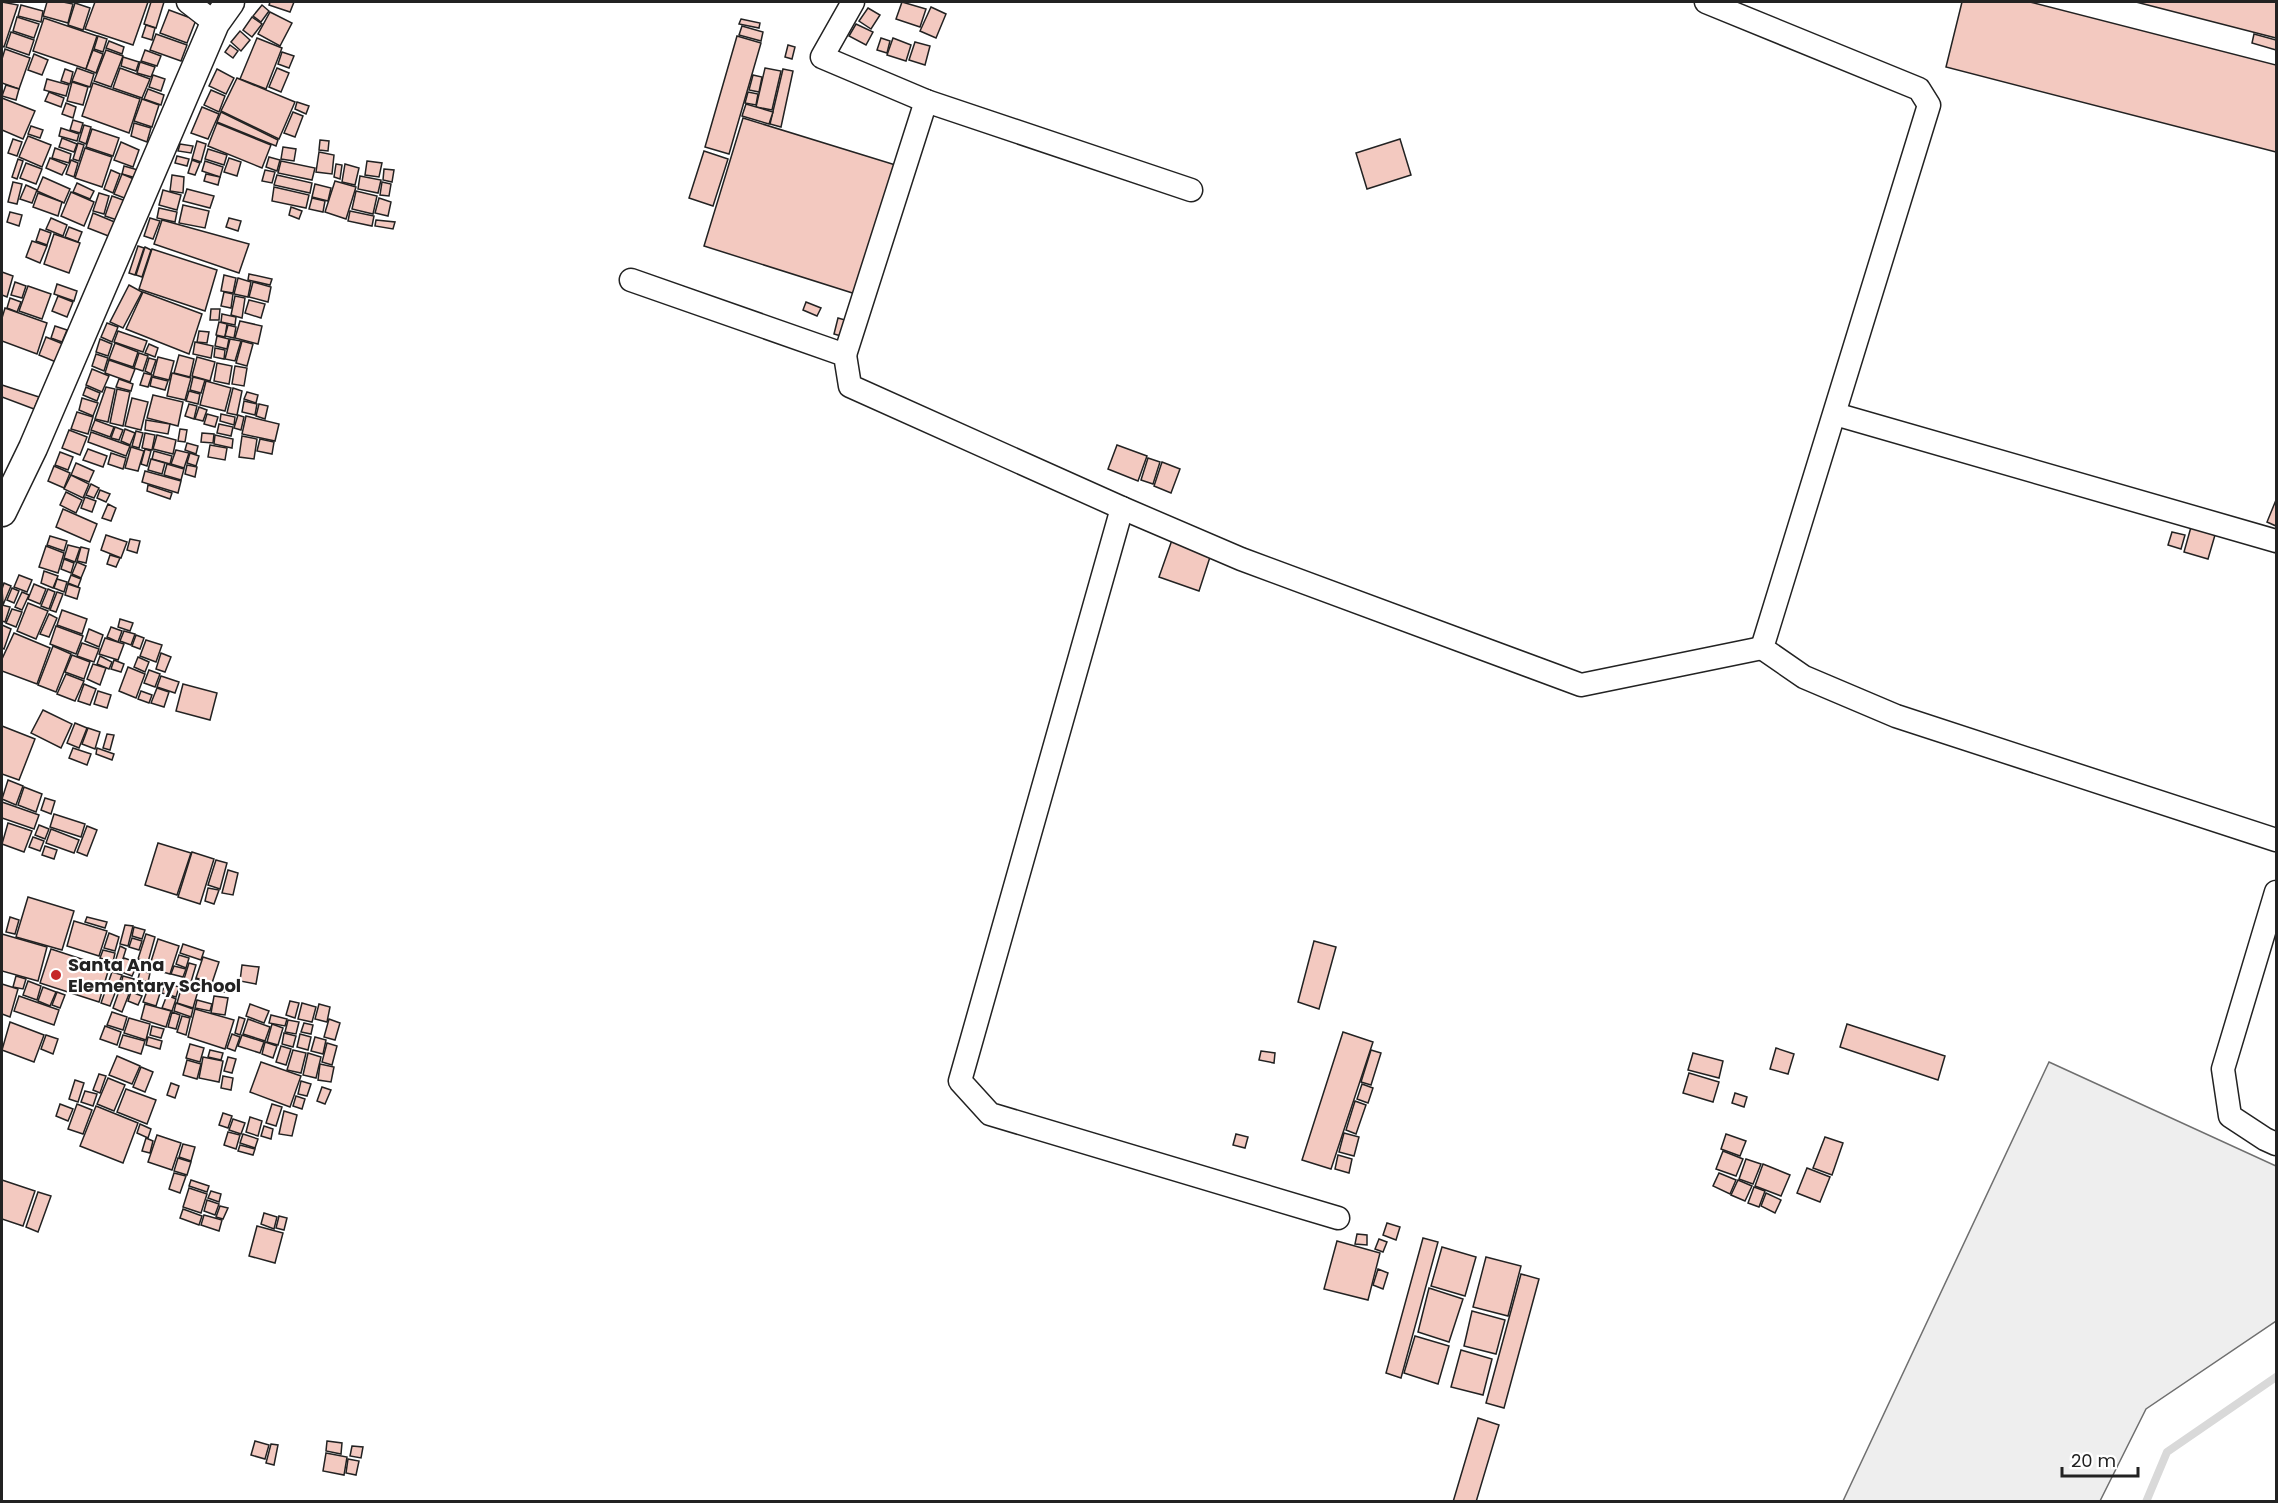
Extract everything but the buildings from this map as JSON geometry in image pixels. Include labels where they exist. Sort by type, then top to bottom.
[{"type":"street","points":[[2,512],[33,448],[223,12],[188,2]]},
{"type":"street","points":[[853,2],[822,57],[926,101],[1191,190]]},
{"type":"street","points":[[1706,2],[1919,89],[1929,105],[1762,648]]},
{"type":"street","points":[[926,101],[845,355],[850,386],[1241,559],[1581,685],[1762,648],[1804,677],[1896,716],[2277,840]]},
{"type":"street","points":[[631,280],[845,355]]},
{"type":"street","points":[[1835,414],[2277,541]]},
{"type":"street","points":[[1122,508],[960,1081],[990,1114],[1338,1218]]},
{"type":"street","points":[[2277,892],[2223,1069],[2230,1116],[2265,1140],[2277,1144]]},
{"type":"shaded area","points":[[2049,1062],[2276,1166],[2276,1321],[2146,1409],[2100,1501],[1843,1501]]},
{"type":"waterway","points":[[2146,1502],[2167,1452],[2276,1377]]},
{"type":"place","name":"Santa Ana Elementary School","points":[[56,975]]}]
